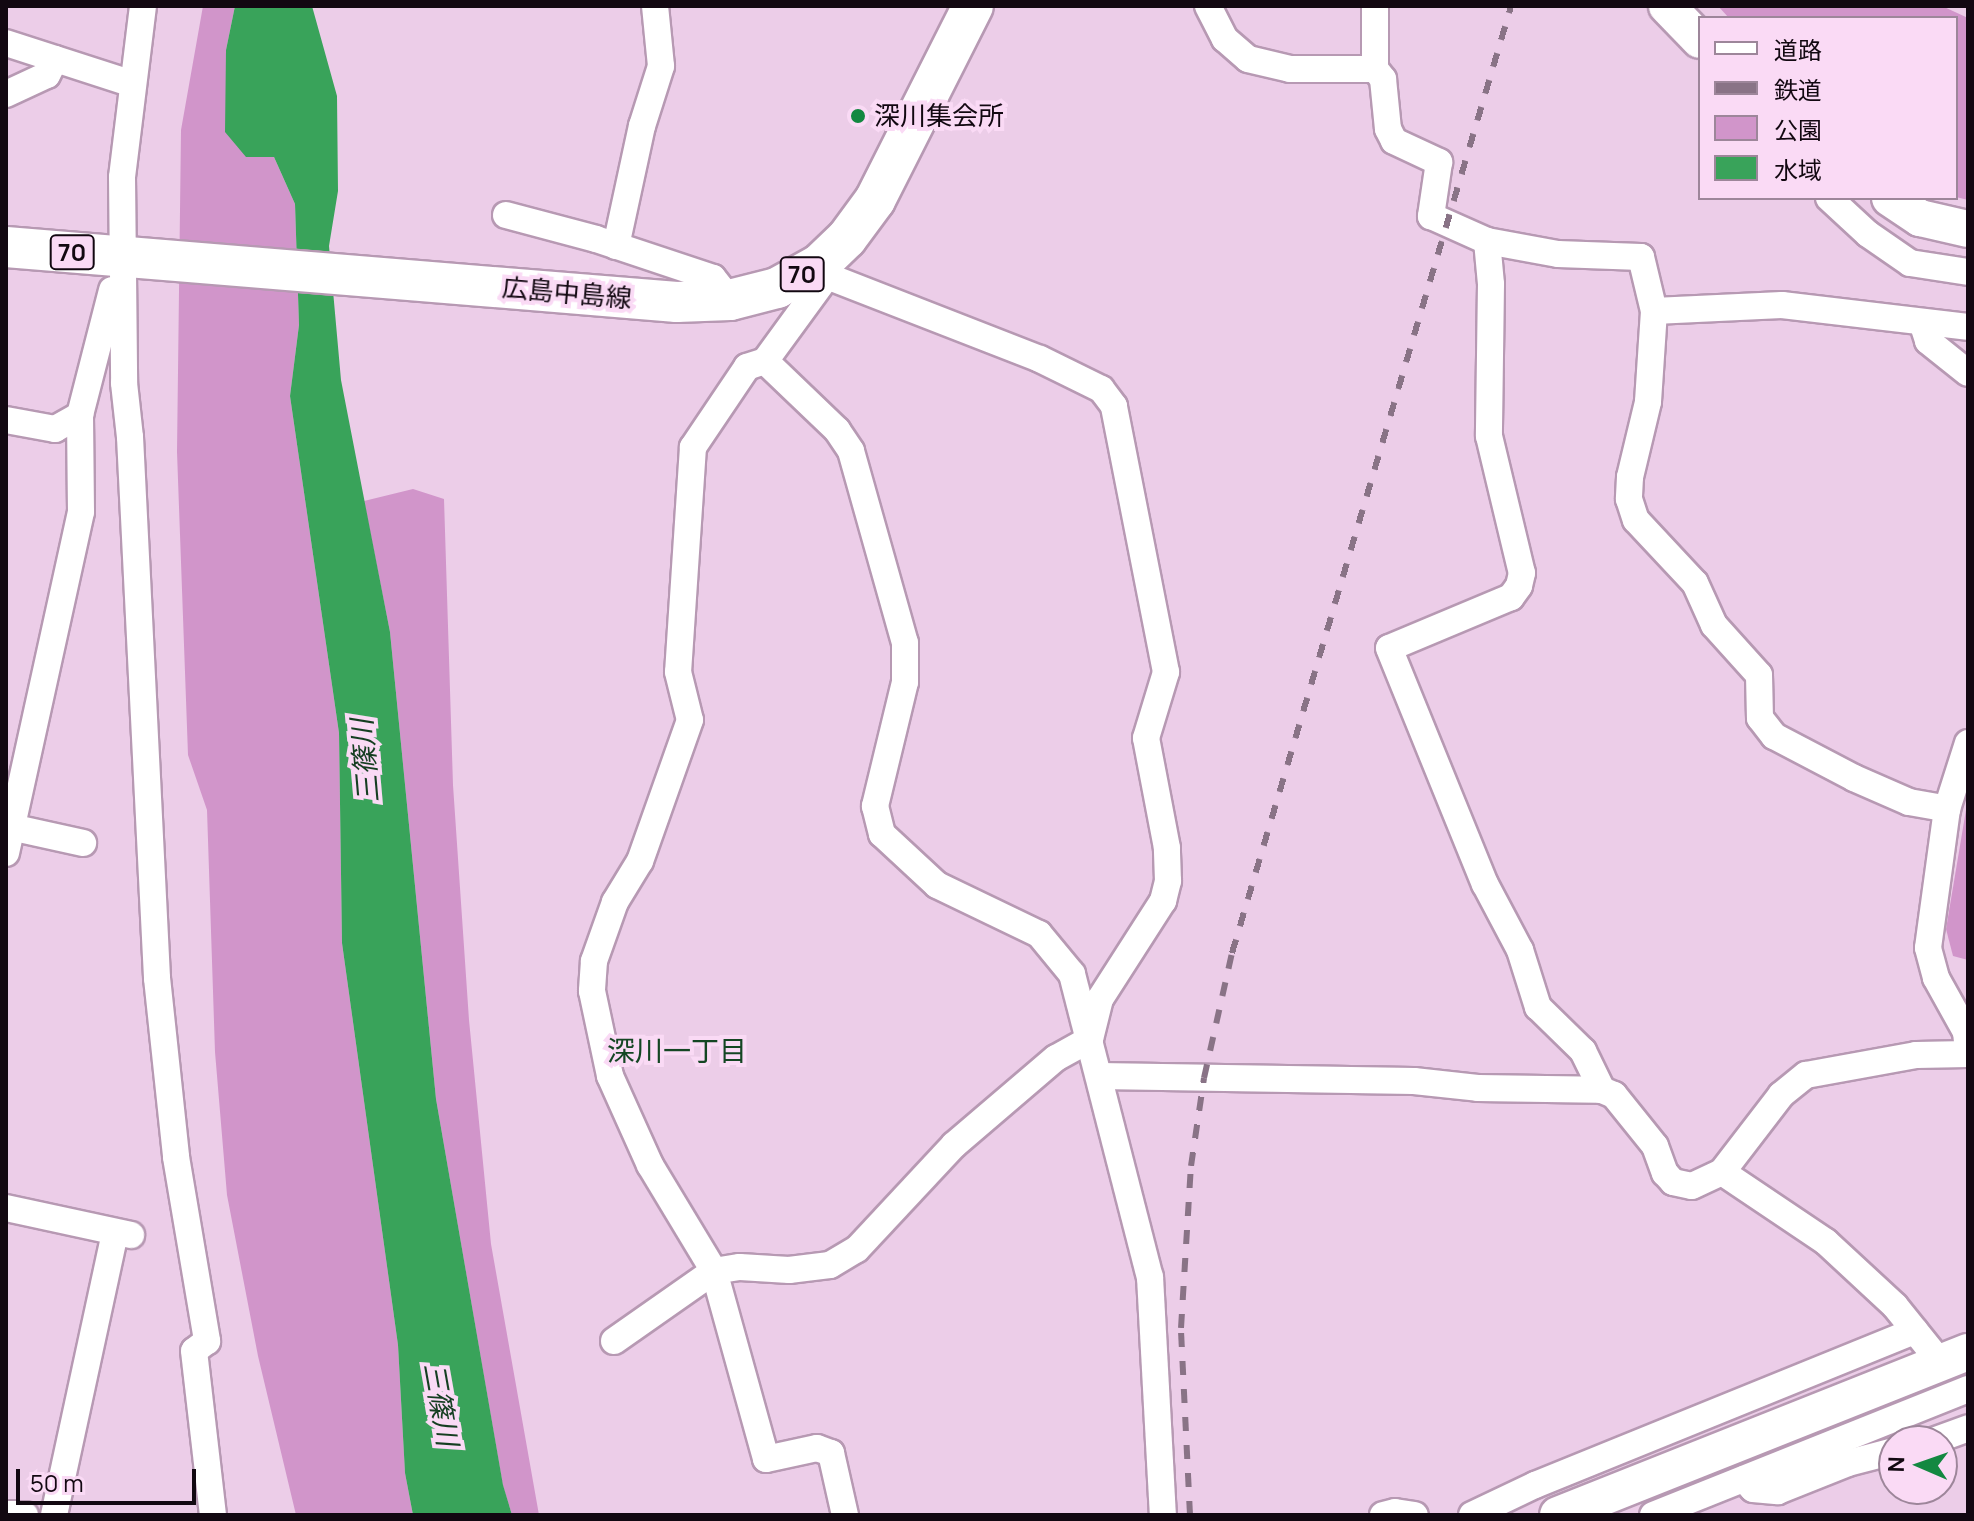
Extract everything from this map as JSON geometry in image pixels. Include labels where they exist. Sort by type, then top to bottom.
[{"type":"main road","name":"広島中島線","points":[[6,247],[677,302],[730,300],[777,288],[823,270],[875,200],[973,6]]},
{"type":"street","points":[[143,6],[122,177],[129,257],[124,383],[130,437],[157,978],[176,1157],[207,1341],[194,1351],[213,1515]]},
{"type":"street","points":[[616,246],[642,126],[661,66],[655,6]]},
{"type":"street","points":[[1208,6],[1225,39],[1248,59],[1290,69],[1375,69]]},
{"type":"street","points":[[1375,6],[1375,69],[1383,79],[1388,129],[1394,141],[1439,162],[1431,216],[1487,241],[1558,254],[1641,257],[1654,311],[1648,402],[1630,477],[1629,499],[1636,520],[1695,583],[1714,625],[1759,675],[1760,718],[1774,736],[1895,796],[1947,809]]},
{"type":"street","points":[[1667,6],[1698,38]]},
{"type":"street","points":[[6,43],[133,84]]},
{"type":"street","points":[[6,94],[47,75],[55,59]]},
{"type":"street","points":[[1831,200],[1868,234],[1910,263],[1968,272]]},
{"type":"street","points":[[1893,200],[1920,218],[1968,229]]},
{"type":"street","points":[[506,215],[713,278],[730,300]]},
{"type":"street","points":[[1487,241],[1491,284],[1489,436],[1522,573],[1519,586],[1511,597],[1389,648],[1485,884],[1520,950],[1538,1007],[1583,1051],[1602,1090]]},
{"type":"street","points":[[6,853],[9,827],[81,512],[80,415],[129,257]]},
{"type":"street","points":[[614,1341],[703,1275],[714,1271],[740,1267],[789,1270],[830,1265],[857,1249],[954,1145],[1056,1058],[1090,1039],[1100,999],[1163,901],[1168,881],[1167,848],[1146,738],[1166,672],[1114,406],[1101,389],[1040,359],[823,270],[765,361],[747,367],[693,447],[678,672],[690,720],[640,861],[615,902],[594,961],[592,991],[610,1076],[650,1165],[714,1271],[766,1459],[817,1448],[831,1453],[845,1515]]},
{"type":"street","points":[[1654,311],[1782,305],[1968,327]]},
{"type":"street","points":[[1922,322],[1928,341],[1968,373]]},
{"type":"street","points":[[765,361],[837,430],[851,451],[905,643],[905,682],[875,806],[882,834],[937,885],[1039,934],[1072,974],[1150,1277],[1163,1515]]},
{"type":"street","points":[[6,420],[55,429],[80,415]]},
{"type":"street","points":[[1099,1076],[1414,1081],[1478,1088],[1602,1090],[1614,1095],[1655,1146],[1665,1173],[1673,1182],[1692,1186],[1722,1172],[1781,1095],[1806,1075],[1916,1055],[1968,1053],[1966,1032],[1936,978],[1928,948],[1947,809],[1968,743]]},
{"type":"street","points":[[9,827],[83,843]]},
{"type":"street","points":[[1722,1172],[1826,1242],[1895,1306],[1915,1331],[1960,1368]]},
{"type":"street","points":[[6,1208],[123,1233],[54,1515]]},
{"type":"street","points":[[1472,1515],[1535,1485],[1915,1331]]},
{"type":"street","points":[[1653,1515],[1744,1479],[1960,1368]]},
{"type":"street","points":[[1558,1515],[1960,1368]]},
{"type":"street","points":[[1744,1479],[1753,1489],[1778,1491],[1848,1463],[1878,1455]]},
{"type":"street","points":[[1383,1515],[1395,1512],[1415,1515]]},
{"type":"street","points":[[6,1514],[25,1515]]},
{"type":"green space","points":[[203,6],[235,6],[226,50],[295,204],[299,325],[290,396],[339,733],[342,943],[398,1345],[405,1473],[413,1515],[296,1515],[258,1356],[227,1195],[215,1052],[207,810],[188,755],[177,452],[181,130]]},
{"type":"green space","points":[[1718,6],[1942,6],[1968,18],[1968,200],[1958,198],[1958,16],[1727,16]]},
{"type":"green space","points":[[413,489],[444,499],[453,785],[469,1020],[491,1244],[539,1515],[512,1515],[503,1486],[436,1099],[390,632],[364,501]]},
{"type":"green space","points":[[1968,798],[1968,960],[1953,956],[1946,929]]},
{"type":"water","name":"三篠川","points":[[235,6],[312,6],[337,96],[338,191],[329,246],[341,380],[390,632],[436,1099],[503,1485],[512,1515],[413,1515],[405,1473],[398,1345],[342,943],[339,733],[290,396],[299,325],[295,204],[274,157],[246,157],[225,132],[226,50]]},
{"type":"railway","points":[[1190,1515],[1181,1328],[1191,1166],[1204,1078],[1232,953],[1511,6]]},
{"type":"place","name":"深川集会所","points":[[858,116]]},
{"type":"district","name":"深川一丁目","points":[[677,1050]]}]
